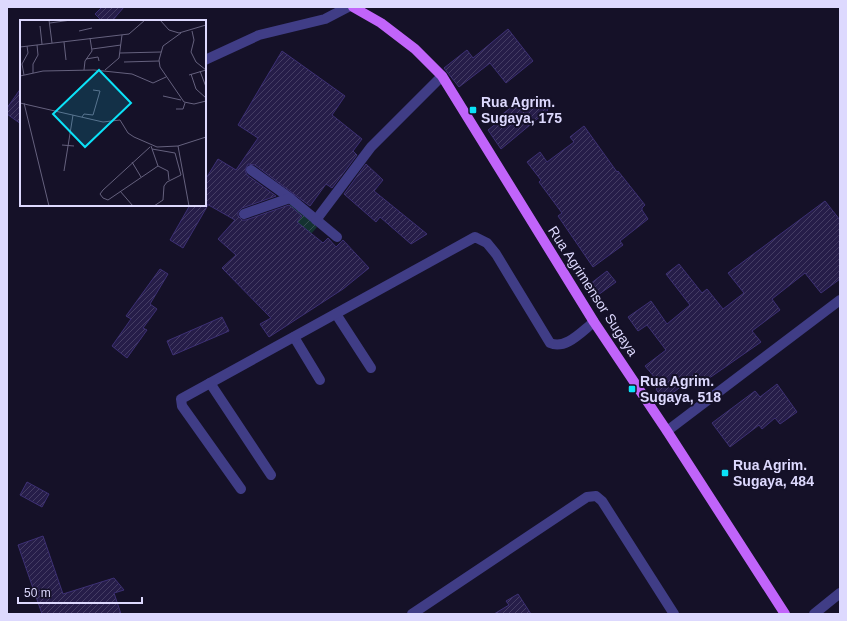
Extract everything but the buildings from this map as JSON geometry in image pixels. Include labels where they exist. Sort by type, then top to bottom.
[{"type":"main road","name":"Rua Agrimensor Sugaya","points":[[354,7],[381,24],[415,49],[442,76],[594,322],[667,431],[785,614]]},
{"type":"street","points":[[206,60],[259,34],[325,19],[348,7]]},
{"type":"street","points":[[316,220],[371,147],[442,76]]},
{"type":"street","points":[[252,170],[290,198],[337,237]]},
{"type":"street","points":[[244,214],[290,198]]},
{"type":"street","points":[[241,489],[182,406],[181,399],[475,237],[487,243],[496,254],[550,343],[556,346],[565,344],[594,322]]},
{"type":"street","points":[[667,431],[840,300]]},
{"type":"street","points":[[336,314],[370,368]]},
{"type":"street","points":[[294,337],[320,380]]},
{"type":"street","points":[[210,383],[271,475]]},
{"type":"street","points":[[412,614],[587,497],[596,496],[602,501],[674,614]]},
{"type":"street","points":[[814,614],[840,593]]},
{"type":"green space","points":[[291,203],[317,227],[304,242],[278,219]]},
{"type":"place","name":"Rua Agrim. Sugaya, 175","points":[[473,110]]},
{"type":"place","name":"Rua Agrim. Sugaya, 518","points":[[632,389]]},
{"type":"place","name":"Rua Agrim. Sugaya, 484","points":[[725,473]]}]
